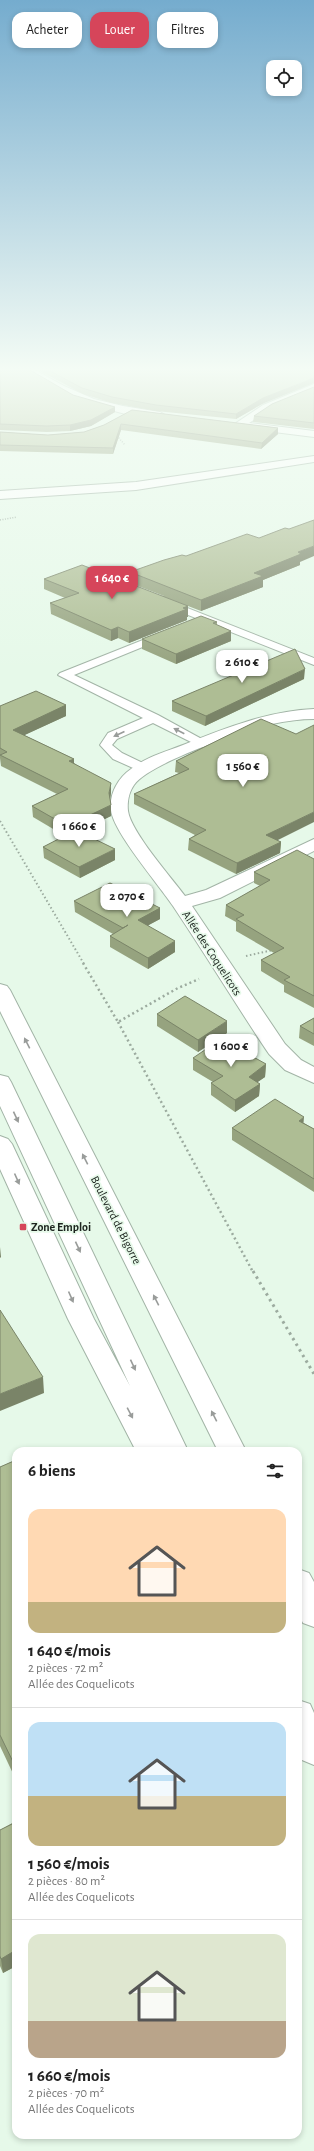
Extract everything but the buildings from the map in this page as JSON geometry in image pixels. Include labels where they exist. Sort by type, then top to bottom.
[{"type":"main road","points":[[0,495],[96,490],[244,470]]},
{"type":"main road","points":[[0,502],[118,495],[176,485],[228,473]]},
{"type":"main road","name":"Allée des Coquelicots","points":[[314,714],[287,716],[203,743],[142,768],[130,778],[123,790],[119,802],[120,816],[181,903],[277,1049],[293,1065],[314,1076]]},
{"type":"main road","points":[[181,903],[212,894],[314,844]]},
{"type":"main road","name":"Boulevard de Bigorre","points":[[0,990],[230,1447]]},
{"type":"main road","points":[[0,1082],[172,1447]]},
{"type":"main road","points":[[0,1144],[81,1319],[148,1447]]},
{"type":"main road","points":[[302,1590],[314,1614]]},
{"type":"main road","points":[[302,1724],[314,1749]]},
{"type":"main road","points":[[302,1740],[314,1762]]},
{"type":"lane","points":[[157,599],[314,662]]},
{"type":"lane","points":[[189,624],[204,618]]},
{"type":"lane","points":[[175,630],[64,675],[203,743]]},
{"type":"lane","points":[[142,768],[117,756],[110,751],[106,745],[112,736],[154,718]]},
{"type":"path","points":[[0,821],[118,1022],[242,1253],[314,1374]]},
{"type":"path","points":[[118,1022],[190,982],[222,967],[276,949]]},
{"type":"place","name":"Zone Emploi","points":[[23,1227]]}]
